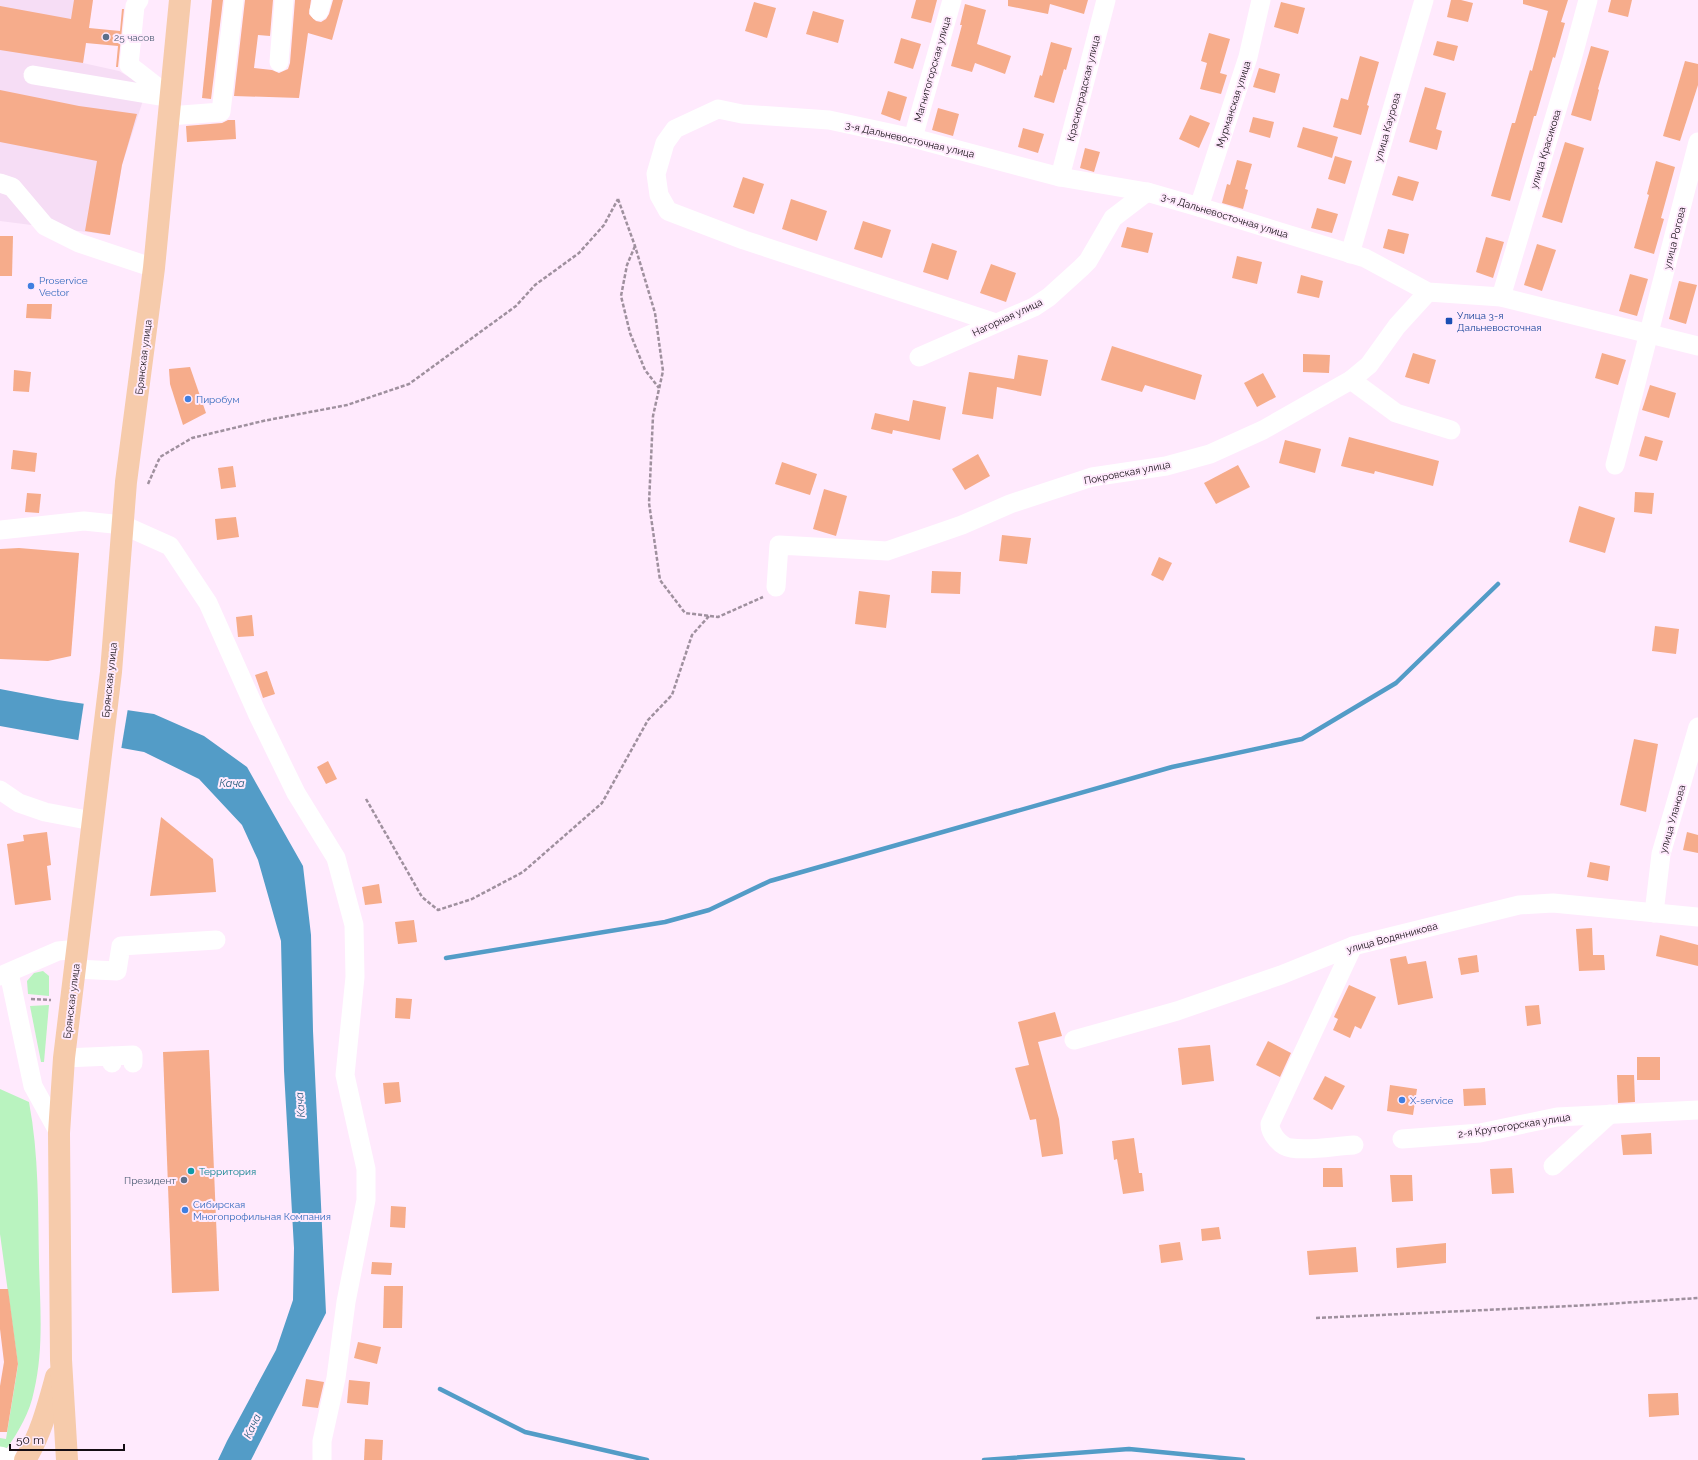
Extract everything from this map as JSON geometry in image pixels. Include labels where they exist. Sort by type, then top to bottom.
[{"type":"highway","name":"Брянская улица","points":[[67,1460],[61,1360],[59,1133],[64,1058],[111,672],[126,482],[154,268],[180,0]]},
{"type":"highway","name":"Брянская улица","points":[[25,1460],[35,1444],[44,1422],[61,1360]]},
{"type":"street","points":[[139,0],[134,6],[129,65],[170,107]]},
{"type":"street","points":[[33,75],[170,107],[221,112],[234,0]]},
{"type":"street","points":[[278,62],[284,0]]},
{"type":"street","name":"Магнитогорская улица","points":[[913,138],[952,0]]},
{"type":"street","name":"Красноградская улица","points":[[1060,176],[1106,0]]},
{"type":"street","name":"Мурманская улица","points":[[1199,206],[1248,56],[1261,0]]},
{"type":"street","name":"улица Каурова","points":[[1350,254],[1424,0]]},
{"type":"street","name":"улица Красикова","points":[[1501,297],[1572,59],[1588,0]]},
{"type":"street","name":"3-я Дальневосточная улица","points":[[996,323],[744,240],[668,212],[659,195],[656,174],[665,143],[676,129],[718,109],[742,114],[829,120],[913,138],[1060,176],[1147,192],[1199,206],[1365,258],[1428,292],[1501,297],[1698,346]]},
{"type":"street","name":"улица Рогова","points":[[1615,465],[1698,142]]},
{"type":"street","points":[[0,183],[12,187],[45,226],[79,243],[154,268]]},
{"type":"street","name":"Нагорная улица","points":[[919,357],[1034,307],[1049,297],[1088,261],[1113,218],[1147,192]]},
{"type":"street","name":"Покровская улица","points":[[776,587],[779,545],[887,551],[962,525],[1010,504],[1092,478],[1166,466],[1210,454],[1263,430],[1351,380],[1369,365],[1397,326],[1428,292]]},
{"type":"street","points":[[1351,380],[1396,413],[1451,430]]},
{"type":"street","points":[[0,530],[84,521],[123,525],[170,546],[208,603],[254,707],[296,792],[336,858],[354,925],[355,976],[345,1075],[366,1169],[366,1200],[346,1302],[336,1378],[322,1441],[322,1460]]},
{"type":"street","name":"улица Уланова","points":[[1654,913],[1662,854],[1698,727]]},
{"type":"street","points":[[0,790],[19,803],[45,812],[92,821]]},
{"type":"street","name":"улица Водянникова","points":[[1074,1040],[1184,1008],[1281,975],[1353,946],[1519,905],[1553,903],[1698,917]]},
{"type":"street","points":[[59,1133],[33,1086],[5,975],[58,951],[76,959],[117,971],[121,946],[216,940]]},
{"type":"street","points":[[1353,946],[1270,1124],[1270,1130],[1280,1142],[1289,1148],[1354,1145]]},
{"type":"street","points":[[64,1058],[112,1060],[133,1056],[133,1063]]},
{"type":"street","name":"2-я Крутогорская улица","points":[[1402,1139],[1480,1133],[1557,1117],[1698,1110]]},
{"type":"street","points":[[1553,1166],[1610,1114]]},
{"type":"street","points":[[0,1456],[10,1460]]},
{"type":"path","points":[[148,484],[160,457],[192,438],[263,421],[347,404],[409,384],[509,311],[535,285],[579,253],[604,225],[618,199],[635,246],[655,313],[663,372],[653,416],[649,503],[660,580],[685,613],[718,617],[763,597],[776,587]]},
{"type":"path","points":[[635,246],[627,265],[621,296],[630,333],[645,370],[659,389]]},
{"type":"path","points":[[366,799],[422,897],[438,910],[472,899],[522,872],[602,803],[648,720],[672,696],[692,635],[709,616]]},
{"type":"path","points":[[29,999],[51,1000]]},
{"type":"path","points":[[1316,1318],[1598,1305],[1698,1298]]},
{"type":"shaded area","points":[[0,0],[93,0],[83,63],[119,71],[147,88],[122,165],[110,235],[0,221]]},
{"type":"green space","points":[[43,971],[49,976],[49,996],[28,994],[27,981],[34,973]]},
{"type":"green space","points":[[49,1005],[44,1062],[41,1062],[30,1006]]},
{"type":"green space","points":[[0,1089],[29,1102],[35,1142],[38,1202],[40,1343],[37,1375],[32,1399],[24,1421],[7,1448],[0,1447],[0,1438],[6,1439],[18,1365],[0,1234]]},
{"type":"water","name":"Кача","points":[[0,689],[58,700],[154,714],[204,736],[247,767],[303,866],[311,935],[313,1031],[326,1313],[251,1460],[218,1460],[276,1350],[293,1300],[294,1248],[284,1071],[281,941],[258,860],[242,825],[199,779],[144,752],[0,726]]},
{"type":"pier","points":[[84,702],[128,708],[121,750],[78,742]]},
{"type":"building","points":[[74,0],[93,0],[89,28],[120,31],[122,9],[124,9],[118,67],[116,67],[118,46],[86,43],[83,63],[0,50],[0,6],[71,19]]},
{"type":"building","points":[[212,0],[223,0],[211,99],[202,98]]},
{"type":"building","points":[[245,0],[273,0],[270,36],[258,35],[254,68],[272,70],[279,73],[288,69],[290,63],[295,0],[311,0],[309,14],[316,21],[321,22],[326,19],[329,14],[333,0],[343,0],[332,40],[308,33],[299,98],[234,96]]},
{"type":"building","points":[[916,0],[937,0],[931,23],[911,18]]},
{"type":"building","points":[[1008,0],[1088,0],[1084,14],[1050,4],[1048,14],[1008,6]]},
{"type":"building","points":[[1451,0],[1461,0],[1473,3],[1468,22],[1447,17]]},
{"type":"building","points":[[1523,0],[1568,0],[1561,22],[1565,23],[1555,58],[1553,57],[1536,116],[1534,116],[1510,201],[1491,196],[1512,123],[1515,123],[1530,70],[1532,71],[1548,11],[1523,4]]},
{"type":"building","points":[[1611,0],[1632,0],[1628,17],[1608,12]]},
{"type":"building","points":[[754,2],[776,8],[767,38],[745,31]]},
{"type":"building","points":[[1281,2],[1305,8],[1298,34],[1274,27]]},
{"type":"building","points":[[965,4],[986,10],[977,44],[1011,56],[1005,74],[975,63],[972,72],[951,66],[962,25],[960,25]]},
{"type":"building","points":[[813,11],[844,20],[838,43],[806,34]]},
{"type":"building","points":[[1209,33],[1230,39],[1220,73],[1227,75],[1221,94],[1200,89],[1207,63],[1201,61]]},
{"type":"building","points":[[901,38],[921,44],[913,69],[894,63]]},
{"type":"building","points":[[1437,41],[1458,46],[1454,61],[1433,55]]},
{"type":"building","points":[[1051,42],[1072,48],[1054,103],[1034,97],[1040,75],[1042,76]]},
{"type":"building","points":[[1591,46],[1609,51],[1591,121],[1571,115]]},
{"type":"building","points":[[1360,56],[1379,62],[1367,105],[1369,106],[1361,135],[1333,127],[1341,98],[1348,100]]},
{"type":"building","points":[[1685,61],[1698,64],[1698,85],[1680,141],[1663,136]]},
{"type":"building","points":[[1259,68],[1280,74],[1275,93],[1253,87]]},
{"type":"building","points":[[1425,87],[1446,93],[1436,129],[1442,131],[1437,150],[1409,142]]},
{"type":"building","points":[[0,90],[79,106],[137,114],[122,165],[110,235],[85,231],[97,161],[0,142]]},
{"type":"building","points":[[888,91],[907,97],[900,121],[881,114]]},
{"type":"building","points":[[938,108],[959,114],[953,136],[932,130]]},
{"type":"building","points":[[1190,115],[1210,123],[1199,148],[1179,139]]},
{"type":"building","points":[[1253,117],[1274,122],[1270,138],[1249,132]]},
{"type":"building","points":[[228,120],[235,120],[236,139],[187,142],[186,126],[222,123]]},
{"type":"building","points":[[1303,127],[1338,137],[1332,158],[1297,147]]},
{"type":"building","points":[[1023,128],[1044,134],[1038,153],[1018,147]]},
{"type":"building","points":[[1565,142],[1584,148],[1562,223],[1542,217]]},
{"type":"building","points":[[1085,148],[1100,152],[1094,172],[1080,168]]},
{"type":"building","points":[[1335,156],[1352,161],[1345,184],[1328,179]]},
{"type":"building","points":[[1237,160],[1252,164],[1245,189],[1248,190],[1243,209],[1222,203],[1227,184],[1230,185]]},
{"type":"building","points":[[1656,161],[1675,167],[1661,218],[1664,219],[1654,254],[1634,248],[1649,195],[1647,194]]},
{"type":"building","points":[[1398,176],[1419,182],[1413,201],[1392,195]]},
{"type":"building","points":[[743,177],[764,184],[754,214],[733,207]]},
{"type":"building","points":[[791,199],[827,211],[817,241],[782,229]]},
{"type":"building","points":[[1317,208],[1338,214],[1332,233],[1311,228]]},
{"type":"building","points":[[863,221],[891,230],[882,258],[854,249]]},
{"type":"building","points":[[1127,227],[1153,233],[1148,253],[1121,247]]},
{"type":"building","points":[[1388,229],[1409,234],[1404,254],[1383,248]]},
{"type":"building","points":[[0,236],[13,236],[12,276],[0,276]]},
{"type":"building","points":[[1486,237],[1504,242],[1493,278],[1476,272]]},
{"type":"building","points":[[932,243],[957,251],[948,280],[923,272]]},
{"type":"building","points":[[1537,244],[1556,250],[1542,291],[1524,285]]},
{"type":"building","points":[[1237,256],[1262,262],[1257,284],[1232,278]]},
{"type":"building","points":[[991,264],[1016,273],[1006,302],[980,293]]},
{"type":"building","points":[[1630,274],[1648,279],[1637,316],[1619,311]]},
{"type":"building","points":[[1301,275],[1323,281],[1319,298],[1297,293]]},
{"type":"building","points":[[1679,281],[1697,285],[1686,324],[1669,319]]},
{"type":"building","points":[[27,304],[52,304],[51,319],[26,318]]},
{"type":"building","points":[[1112,346],[1202,375],[1195,400],[1145,385],[1142,392],[1101,380]]},
{"type":"building","points":[[1413,353],[1436,360],[1429,384],[1405,377]]},
{"type":"building","points":[[1602,353],[1626,360],[1618,385],[1595,378]]},
{"type":"building","points":[[1303,354],[1330,355],[1329,373],[1303,372]]},
{"type":"building","points":[[1018,355],[1048,360],[1041,396],[997,387],[993,419],[962,414],[969,372],[1014,379]]},
{"type":"building","name":"Пиробум","points":[[190,367],[206,413],[183,425],[170,384],[169,369]]},
{"type":"building","points":[[14,370],[31,372],[29,392],[13,391]]},
{"type":"building","points":[[1263,373],[1276,397],[1257,407],[1244,383]]},
{"type":"building","points":[[1650,385],[1676,393],[1669,418],[1642,410]]},
{"type":"building","points":[[913,400],[946,407],[940,440],[893,430],[892,434],[871,429],[875,413],[909,421]]},
{"type":"building","points":[[1645,436],[1663,441],[1657,461],[1639,456]]},
{"type":"building","points":[[1349,437],[1439,461],[1433,486],[1375,471],[1374,474],[1341,466]]},
{"type":"building","points":[[1285,440],[1321,449],[1315,473],[1279,463]]},
{"type":"building","points":[[13,450],[37,453],[35,472],[11,469]]},
{"type":"building","points":[[978,454],[990,476],[965,490],[952,469]]},
{"type":"building","points":[[782,462],[817,474],[810,495],[775,484]]},
{"type":"building","points":[[1238,465],[1250,487],[1216,504],[1204,483]]},
{"type":"building","points":[[233,466],[236,487],[221,489],[218,468]]},
{"type":"building","points":[[824,489],[847,496],[836,536],[813,529]]},
{"type":"building","points":[[1635,492],[1654,493],[1652,514],[1634,512]]},
{"type":"building","points":[[27,493],[41,494],[39,513],[25,512]]},
{"type":"building","points":[[1579,506],[1615,518],[1605,553],[1569,542]]},
{"type":"building","points":[[236,517],[239,537],[217,540],[215,519]]},
{"type":"building","points":[[1002,535],[1031,538],[1027,564],[999,561]]},
{"type":"building","points":[[19,548],[79,553],[71,656],[48,661],[0,659],[0,549]]},
{"type":"building","points":[[1159,557],[1172,563],[1163,581],[1151,575]]},
{"type":"building","points":[[932,571],[961,572],[960,594],[931,593]]},
{"type":"building","points":[[859,591],[890,595],[886,628],[855,624]]},
{"type":"building","points":[[252,615],[254,636],[238,637],[236,617]]},
{"type":"building","points":[[1655,626],[1679,629],[1676,654],[1652,651]]},
{"type":"building","points":[[267,671],[275,694],[263,698],[255,675]]},
{"type":"building","points":[[1634,739],[1658,744],[1646,812],[1620,805]]},
{"type":"building","points":[[328,761],[337,779],[326,784],[317,767]]},
{"type":"building","points":[[161,817],[213,859],[216,892],[150,896]]},
{"type":"building","points":[[47,832],[51,865],[47,866],[51,900],[15,905],[7,844],[24,841],[23,835]]},
{"type":"building","points":[[1687,832],[1698,835],[1698,853],[1683,850]]},
{"type":"building","points":[[1590,862],[1610,866],[1608,881],[1587,877]]},
{"type":"building","points":[[379,884],[382,903],[365,905],[362,887]]},
{"type":"building","points":[[414,920],[417,942],[398,944],[395,922]]},
{"type":"building","points":[[1592,928],[1593,955],[1604,955],[1605,970],[1579,971],[1576,929]]},
{"type":"building","points":[[1660,935],[1698,945],[1698,966],[1656,956]]},
{"type":"building","points":[[1477,955],[1479,972],[1461,975],[1458,958]]},
{"type":"building","points":[[1406,956],[1408,964],[1426,961],[1433,998],[1398,1005],[1390,959]]},
{"type":"building","points":[[1349,985],[1376,997],[1361,1029],[1355,1026],[1350,1038],[1333,1030],[1338,1019],[1334,1017]]},
{"type":"building","points":[[396,998],[412,999],[410,1019],[395,1018]]},
{"type":"building","points":[[1539,1005],[1541,1024],[1527,1026],[1525,1006]]},
{"type":"building","points":[[1055,1012],[1062,1036],[1038,1042],[1059,1119],[1063,1154],[1042,1157],[1036,1119],[1030,1120],[1015,1068],[1029,1065],[1018,1022]]},
{"type":"building","points":[[1268,1041],[1291,1053],[1280,1077],[1256,1065]]},
{"type":"building","points":[[1210,1045],[1214,1081],[1182,1085],[1178,1048]]},
{"type":"building","name":"Территория","points":[[209,1050],[219,1291],[172,1293],[163,1052]]},
{"type":"building","points":[[1637,1057],[1660,1057],[1660,1080],[1637,1080]]},
{"type":"building","points":[[1617,1075],[1634,1075],[1635,1102],[1618,1103]]},
{"type":"building","points":[[1325,1076],[1345,1086],[1332,1110],[1313,1099]]},
{"type":"building","points":[[399,1082],[401,1102],[385,1104],[383,1083]]},
{"type":"building","points":[[1390,1085],[1417,1089],[1413,1115],[1387,1111]]},
{"type":"building","points":[[1485,1088],[1486,1105],[1464,1106],[1463,1089]]},
{"type":"building","points":[[1651,1133],[1652,1154],[1623,1155],[1621,1135]]},
{"type":"building","points":[[1134,1138],[1139,1173],[1142,1173],[1144,1191],[1123,1194],[1117,1159],[1114,1160],[1112,1141]]},
{"type":"building","points":[[1323,1168],[1342,1168],[1343,1187],[1323,1187]]},
{"type":"building","points":[[1512,1168],[1514,1193],[1492,1194],[1490,1169]]},
{"type":"building","points":[[1390,1175],[1412,1175],[1413,1201],[1392,1202]]},
{"type":"building","points":[[391,1206],[406,1207],[405,1228],[390,1227]]},
{"type":"building","points":[[1219,1227],[1221,1239],[1202,1241],[1201,1229]]},
{"type":"building","points":[[1180,1242],[1183,1260],[1161,1263],[1159,1245]]},
{"type":"building","points":[[1446,1243],[1446,1263],[1397,1268],[1396,1248]]},
{"type":"building","points":[[1356,1247],[1358,1272],[1309,1275],[1307,1251]]},
{"type":"building","points":[[372,1262],[392,1263],[391,1275],[371,1274]]},
{"type":"building","points":[[384,1286],[403,1286],[402,1328],[383,1328]]},
{"type":"building","points":[[0,1289],[8,1289],[18,1364],[7,1432],[0,1432],[0,1386],[4,1362],[0,1329]]},
{"type":"building","points":[[358,1342],[381,1347],[377,1364],[354,1358]]},
{"type":"building","points":[[306,1379],[324,1382],[318,1408],[302,1406]]},
{"type":"building","points":[[349,1380],[370,1382],[368,1405],[347,1403]]},
{"type":"building","points":[[1678,1393],[1679,1415],[1649,1417],[1648,1394]]},
{"type":"building","points":[[365,1439],[383,1440],[382,1460],[364,1460]]},
{"type":"waterway","points":[[446,958],[665,922],[709,910],[770,881],[1172,767],[1302,739],[1396,683],[1498,584]]},
{"type":"waterway","points":[[440,1389],[525,1432],[647,1460]]},
{"type":"waterway","points":[[984,1460],[1129,1449],[1243,1460]]},
{"type":"place","name":"25 часов","points":[[106,37]]},
{"type":"place","name":"Proservice Vector","points":[[31,286]]},
{"type":"place","name":"Улица 3-я Дальневосточная","points":[[1449,321]]},
{"type":"place","name":"Пиробум","points":[[188,399]]},
{"type":"place","name":"X-service","points":[[1402,1100]]},
{"type":"place","name":"Территория","points":[[191,1171]]},
{"type":"place","name":"Президент","points":[[184,1180]]},
{"type":"place","name":"Сибирская Многопрофильная Компания","points":[[185,1210]]}]
